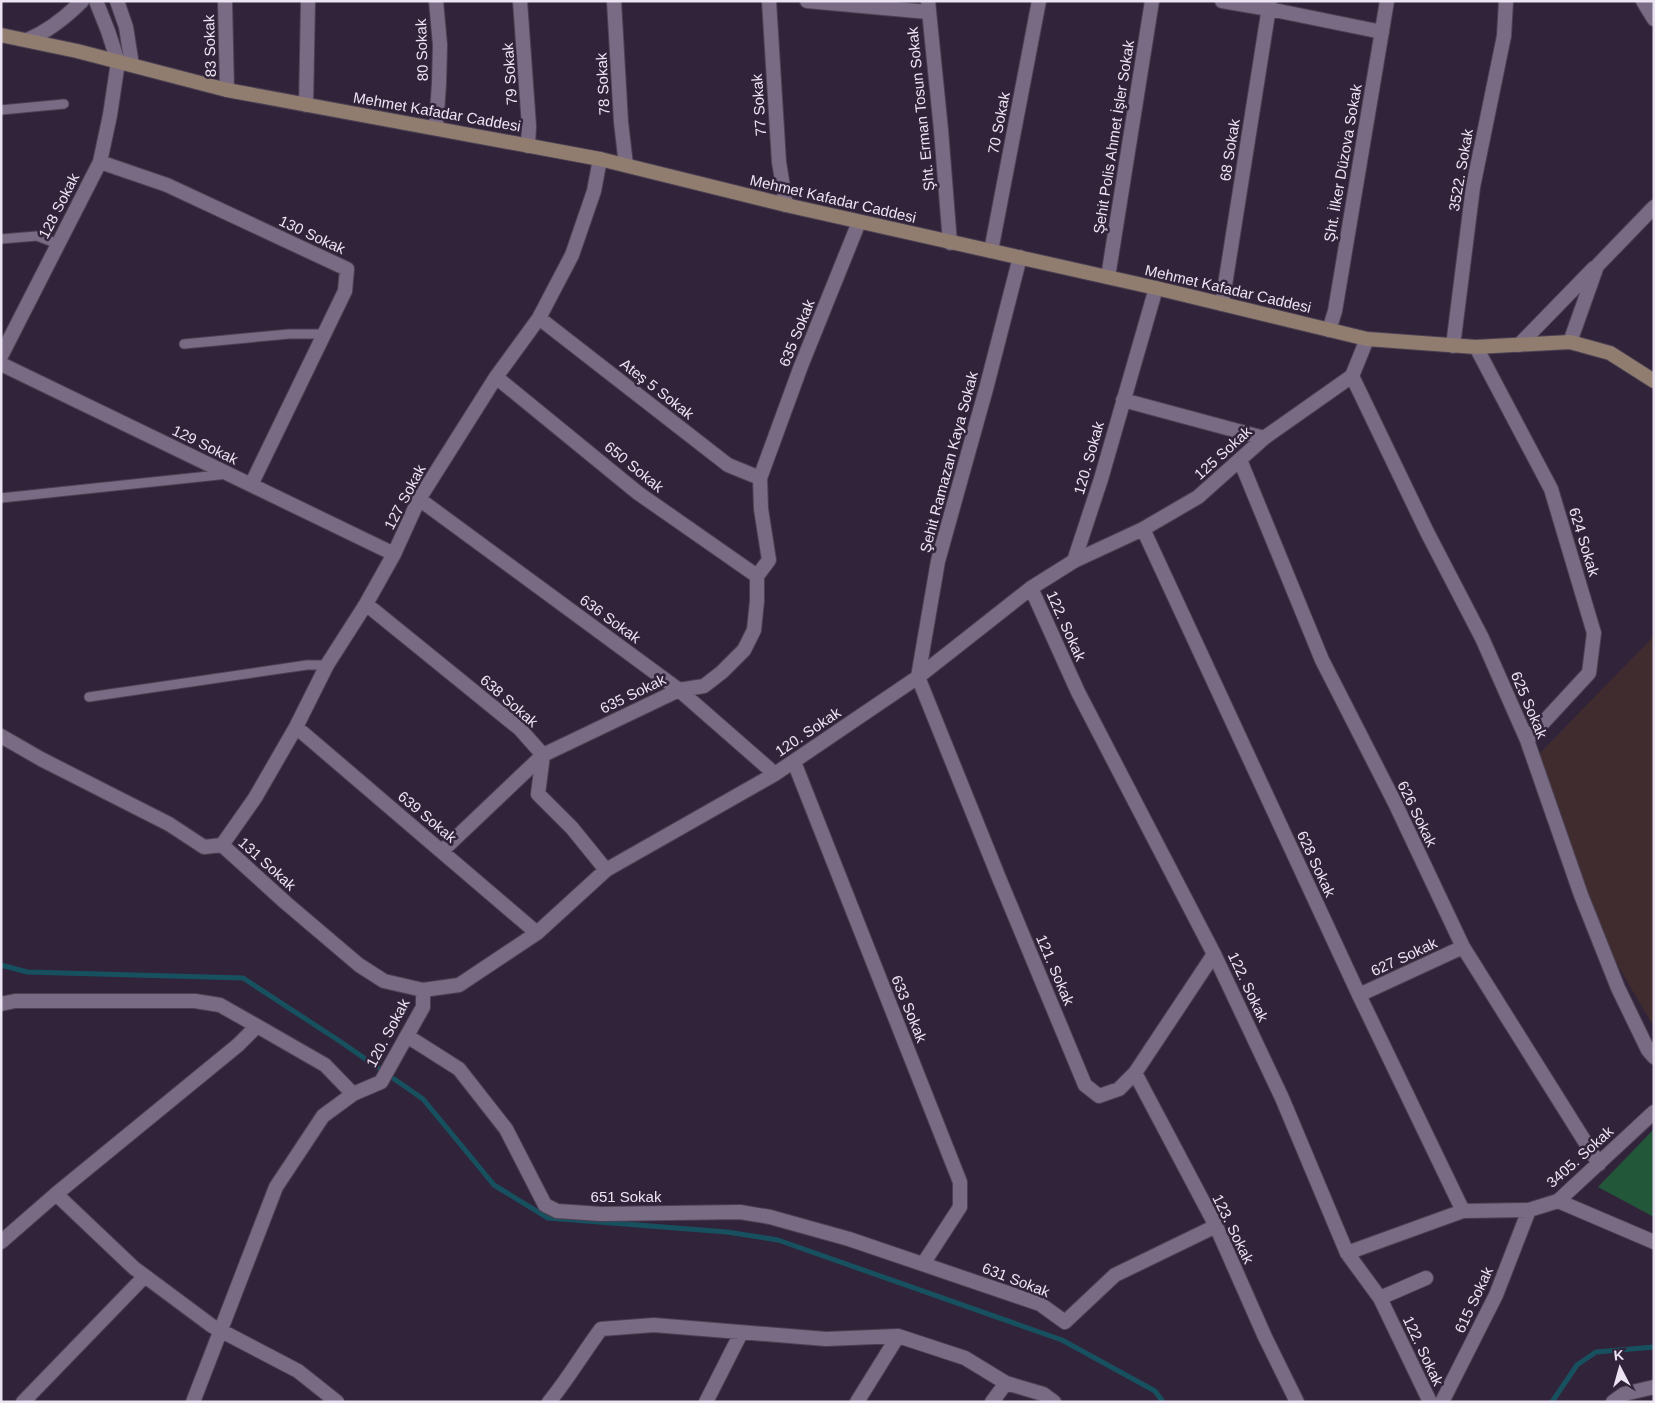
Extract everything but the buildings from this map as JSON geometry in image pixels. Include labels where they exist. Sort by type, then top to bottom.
[{"type":"main road","name":"Mehmet Kafadar Caddesi","points":[[1,35],[132,65],[227,90],[600,159],[786,205],[1156,288],[1367,339],[1476,347],[1570,342],[1610,353],[1654,381]]},
{"type":"street","points":[[28,40],[54,26],[82,1]]},
{"type":"street","points":[[96,1],[118,62]]},
{"type":"street","points":[[117,1],[126,27],[132,65]]},
{"type":"street","name":"83 Sokak","points":[[225,1],[227,90]]},
{"type":"street","points":[[306,105],[308,1]]},
{"type":"street","name":"80 Sokak","points":[[436,1],[440,45],[440,83],[436,128]]},
{"type":"street","name":"79 Sokak","points":[[520,1],[529,126],[528,146]]},
{"type":"street","name":"78 Sokak","points":[[614,1],[621,122],[626,165]]},
{"type":"street","name":"77 Sokak","points":[[770,1],[779,162],[786,205]]},
{"type":"street","points":[[807,1],[928,7]]},
{"type":"street","name":"70 Sokak","points":[[991,251],[1039,1]]},
{"type":"street","name":"Şehit Polis Ahmet İşler Sokak","points":[[1108,278],[1152,1]]},
{"type":"street","points":[[1222,1],[1269,5],[1382,32]]},
{"type":"street","name":"Şht. İlker Düzova Sokak","points":[[1329,330],[1335,311],[1387,1]]},
{"type":"street","name":"3522. Sokak","points":[[1453,346],[1473,187],[1504,36],[1506,1]]},
{"type":"street","points":[[1643,1],[1654,19]]},
{"type":"street","name":"68 Sokak","points":[[1222,304],[1269,5]]},
{"type":"street","name":"Şht. Erman Tosun Sokak","points":[[928,7],[941,130],[950,243]]},
{"type":"street","name":"128 Sokak","points":[[1,356],[100,162],[110,115],[118,62]]},
{"type":"street","name":"127 Sokak","points":[[222,845],[255,798],[296,727],[327,665],[366,604],[394,554],[419,500],[496,377],[539,318],[572,255],[594,191],[600,159]]},
{"type":"street","name":"130 Sokak","points":[[100,162],[167,185],[347,269],[346,291],[251,485]]},
{"type":"street","points":[[1518,345],[1654,207]]},
{"type":"street","name":"635 Sokak","points":[[442,851],[543,755],[679,690],[704,686],[722,672],[744,650],[754,630],[757,576],[769,560],[761,509],[760,478],[801,366],[859,222]]},
{"type":"street","name":"Şehit Ramazan Kaya Sokak","points":[[918,677],[938,561],[986,389],[1020,257]]},
{"type":"street","points":[[1570,342],[1597,266]]},
{"type":"street","name":"120. Sokak","points":[[193,1402],[276,1187],[323,1116],[353,1094],[381,1082],[423,1007],[423,990],[458,985],[537,933],[606,870],[794,762],[918,677],[1031,588],[1074,561],[1101,479],[1156,288]]},
{"type":"street","name":"Ateş 5 Sokak","points":[[539,318],[728,465],[760,478]]},
{"type":"street","points":[[1352,376],[1367,339]]},
{"type":"street","name":"624 Sokak","points":[[1476,347],[1551,489],[1594,633],[1589,673],[1527,740]]},
{"type":"street","name":"129 Sokak","points":[[1,364],[394,554]]},
{"type":"street","name":"125 Sokak","points":[[1074,561],[1143,529],[1198,497],[1264,438],[1352,376]]},
{"type":"street","name":"625 Sokak","points":[[1352,376],[1482,638],[1527,740],[1581,895],[1618,988],[1648,1050],[1654,1057]]},
{"type":"street","name":"650 Sokak","points":[[496,377],[638,493],[757,576]]},
{"type":"street","points":[[1123,400],[1264,438]]},
{"type":"street","name":"626 Sokak","points":[[1240,460],[1322,660],[1395,803],[1463,947],[1599,1164]]},
{"type":"street","name":"636 Sokak","points":[[419,500],[679,690],[775,774]]},
{"type":"street","name":"628 Sokak","points":[[1143,529],[1359,995],[1463,1210]]},
{"type":"street","name":"122. Sokak","points":[[1031,588],[1078,692],[1214,954],[1282,1098],[1346,1253],[1380,1298],[1430,1402]]},
{"type":"street","name":"638 Sokak","points":[[366,604],[520,729],[543,755]]},
{"type":"street","name":"121. Sokak","points":[[918,677],[1085,1085],[1099,1096],[1119,1090],[1135,1073],[1214,954]]},
{"type":"street","name":"639 Sokak","points":[[296,727],[537,933]]},
{"type":"street","name":"131 Sokak","points":[[1,736],[41,760],[169,824],[204,846],[222,845],[359,965],[384,981],[423,990]]},
{"type":"street","points":[[543,755],[538,794],[572,828],[606,870]]},
{"type":"street","name":"633 Sokak","points":[[794,762],[960,1182],[960,1207],[923,1264]]},
{"type":"street","name":"627 Sokak","points":[[1359,995],[1463,947]]},
{"type":"street","points":[[1,1004],[15,1001],[195,1001],[220,1005],[325,1065],[353,1094]]},
{"type":"street","points":[[1,1242],[56,1194],[238,1045],[257,1026]]},
{"type":"street","name":"651 Sokak","points":[[407,1036],[459,1069],[506,1130],[545,1205],[557,1211],[601,1214],[740,1212],[849,1239],[923,1264]]},
{"type":"street","name":"123. Sokak","points":[[1135,1073],[1216,1226],[1265,1337],[1297,1402]]},
{"type":"street","name":"3405. Sokak","points":[[1346,1253],[1463,1210],[1529,1210],[1558,1201],[1654,1112]]},
{"type":"street","points":[[56,1194],[134,1268],[212,1326],[298,1371],[323,1397],[337,1402]]},
{"type":"street","points":[[1558,1201],[1654,1242]]},
{"type":"street","name":"615 Sokak","points":[[1442,1402],[1496,1295],[1529,1210]]},
{"type":"street","name":"631 Sokak","points":[[923,1264],[1040,1304],[1065,1322],[1115,1275],[1216,1226]]},
{"type":"street","points":[[23,1402],[145,1276]]},
{"type":"street","points":[[1380,1298],[1426,1278]]},
{"type":"street","points":[[549,1402],[563,1385],[601,1329],[654,1325],[826,1340],[898,1336],[965,1358],[1006,1383],[1043,1394],[1054,1402]]},
{"type":"street","points":[[706,1402],[741,1332]]},
{"type":"street","points":[[857,1402],[898,1336]]},
{"type":"street","points":[[992,1402],[1006,1383]]},
{"type":"street","points":[[1612,1402],[1624,1394],[1654,1387]]},
{"type":"lane","points":[[1,110],[64,104]]},
{"type":"lane","points":[[1,239],[37,236],[58,244]]},
{"type":"lane","points":[[184,344],[289,334],[324,334]]},
{"type":"lane","points":[[1,498],[228,474]]},
{"type":"lane","points":[[89,696],[307,665],[327,665]]},
{"type":"shaded area","points":[[1654,636],[1654,1027],[1581,903],[1536,757]]},
{"type":"green space","points":[[1654,1129],[1654,1217],[1598,1187]]},
{"type":"waterway","points":[[1,965],[27,972],[243,978],[341,1042],[423,1099],[494,1185],[548,1218],[727,1232],[778,1240],[1062,1340],[1155,1391],[1163,1402]]},
{"type":"waterway","points":[[1552,1402],[1577,1365],[1596,1352],[1654,1347]]}]
